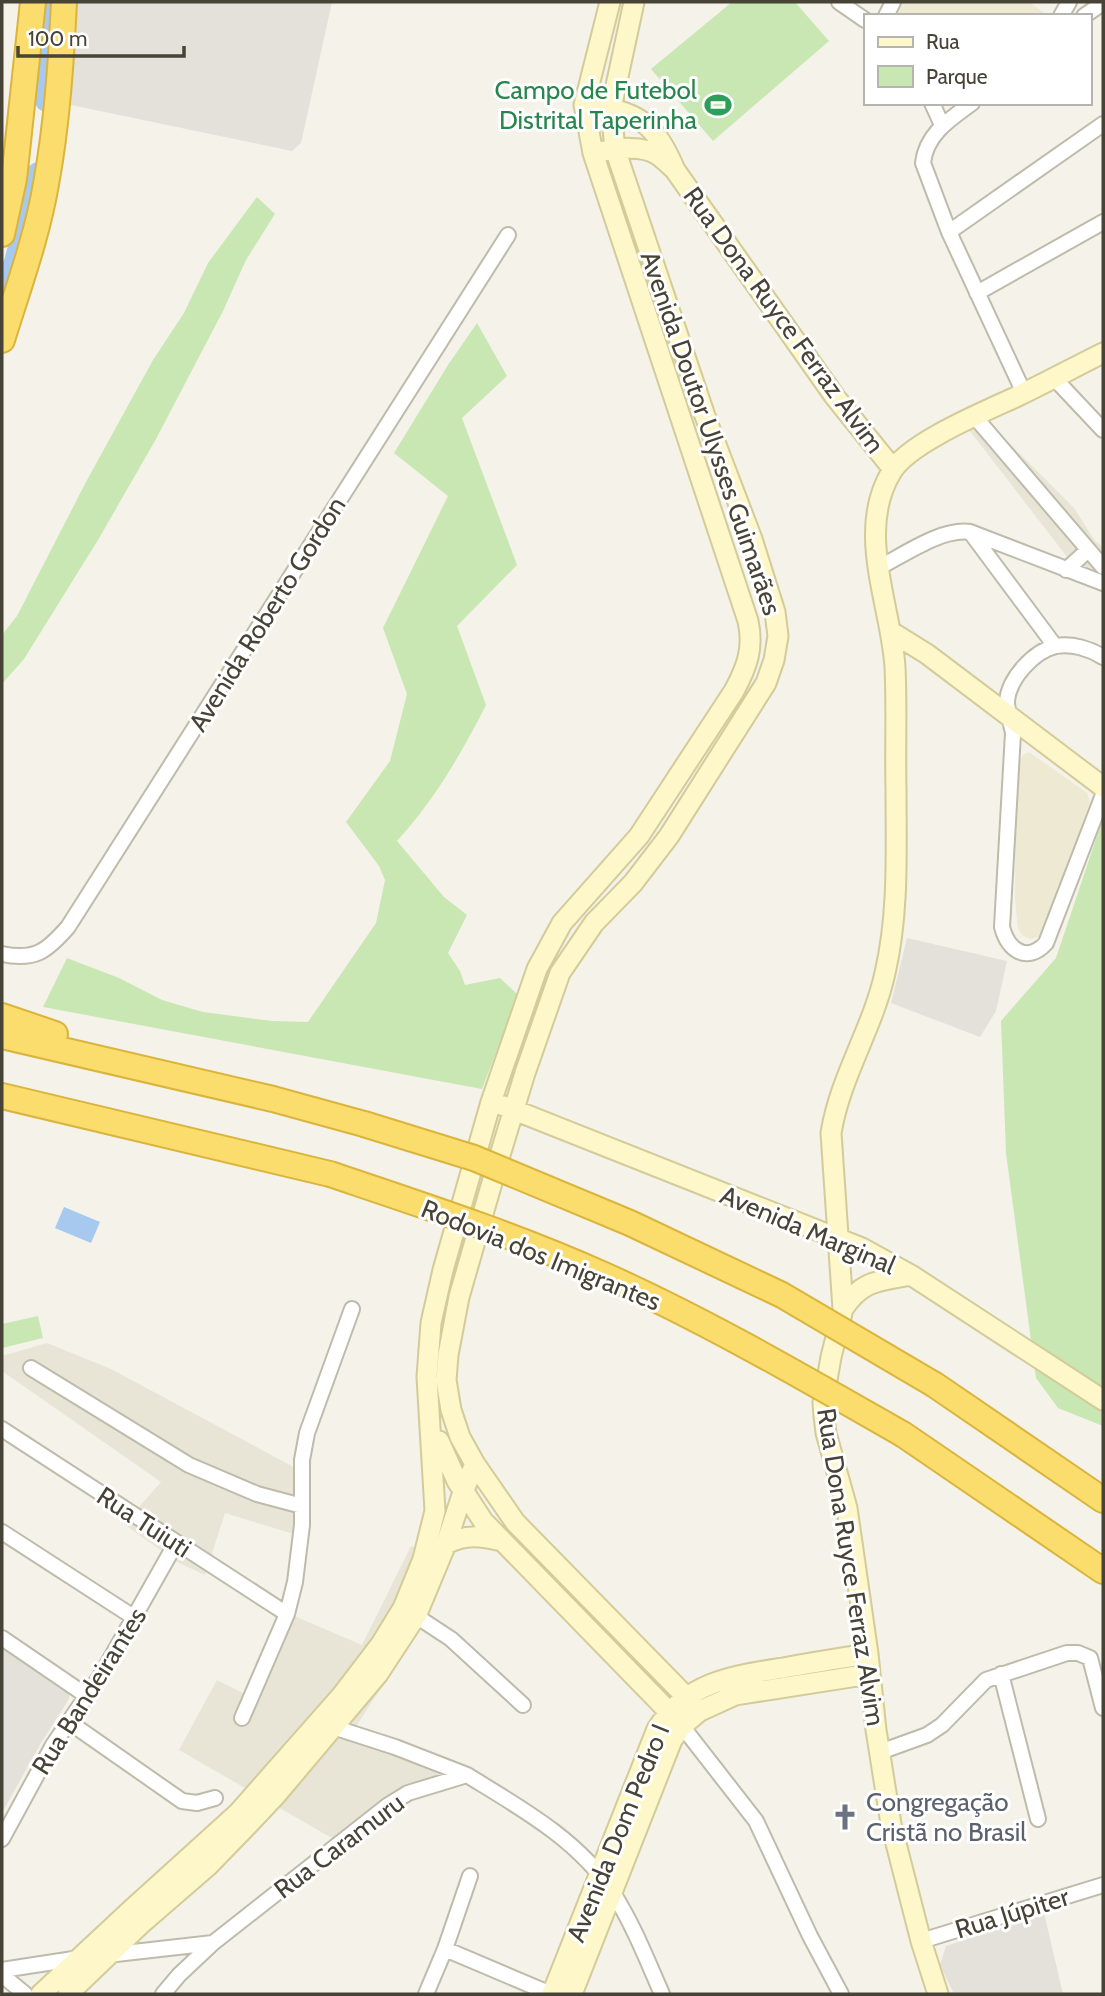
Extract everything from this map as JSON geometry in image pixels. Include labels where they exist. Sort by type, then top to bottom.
[{"type":"highway","points":[[2,234],[14,179],[11,133],[33,2]]},
{"type":"highway","points":[[2,340],[30,250],[46,186],[62,55],[64,2]]},
{"type":"highway","points":[[2,1016],[199,1082]]},
{"type":"highway","points":[[2,1036],[364,1124],[474,1158],[630,1223],[782,1295],[935,1385],[1103,1500]]},
{"type":"highway","name":"Rodovia dos Imigrantes","points":[[2,1096],[330,1174],[449,1214],[604,1275],[752,1349],[904,1434],[1103,1571]]},
{"type":"main road","name":"Avenida Doutor Ulysses Guimarães","points":[[41,1994],[238,1813],[306,1738],[381,1644],[403,1608],[423,1559],[435,1511],[427,1377],[430,1323],[491,1102],[537,969],[549,944],[575,908],[639,836],[734,691],[746,670],[750,656],[752,639],[748,621],[593,153],[584,106],[610,2]]},
{"type":"main road","name":"Avenida Doutor Ulysses Guimarães","points":[[634,2],[611,109],[705,416],[752,539],[777,624],[774,660],[766,683],[669,836],[645,870],[578,944],[558,980],[513,1109],[459,1297],[446,1380],[451,1410],[460,1437],[515,1522],[693,1704]]},
{"type":"main road","points":[[593,153],[624,149],[640,137],[636,118],[618,77]]},
{"type":"main road","points":[[584,106],[611,109],[636,118]]},
{"type":"main road","name":"Rua Dona Ruyce Ferraz Alvim","points":[[636,118],[663,142],[675,170],[835,397],[893,469],[887,481],[877,520],[878,568],[895,667],[897,883],[886,971],[876,1005],[835,1109],[831,1133],[843,1309],[823,1403],[826,1433],[847,1508],[891,1824],[921,1941],[938,1994]]},
{"type":"main road","name":"Rua Dona Ruyce Ferraz Alvim","points":[[624,149],[655,153],[675,170]]},
{"type":"main road","points":[[893,469],[910,452],[1103,353]]},
{"type":"main road","points":[[700,473],[716,479],[732,516],[752,539]]},
{"type":"main road","points":[[890,631],[910,642],[1103,787]]},
{"type":"main road","points":[[895,667],[916,661],[936,663]]},
{"type":"main road","points":[[609,907],[598,902],[597,894],[632,857],[639,836]]},
{"type":"main road","points":[[558,980],[560,965],[589,918],[585,909],[575,908]]},
{"type":"main road","name":"Avenida Marginal","points":[[491,1102],[862,1248],[911,1275],[1103,1401]]},
{"type":"main road","points":[[843,1309],[852,1295],[865,1285],[911,1275]]},
{"type":"main road","name":"Avenida Doutor Ulysses Guimarães","points":[[431,1416],[444,1458],[483,1521],[682,1726]]},
{"type":"main road","points":[[68,1994],[235,1838],[276,1795],[378,1674],[416,1616],[475,1464]]},
{"type":"main road","points":[[446,1544],[466,1536],[502,1541]]},
{"type":"main road","name":"Avenida Dom Pedro I","points":[[572,1994],[672,1740],[707,1685],[735,1676],[868,1654]]},
{"type":"main road","name":"Avenida Dom Pedro I","points":[[552,1994],[657,1729],[668,1712],[735,1695],[870,1674]]},
{"type":"street","points":[[839,2],[864,19]]},
{"type":"street","points":[[1087,14],[1103,3]]},
{"type":"street","points":[[933,105],[942,125]]},
{"type":"street","points":[[969,105],[942,125],[929,142],[923,163],[949,232],[1024,393]]},
{"type":"street","points":[[949,232],[1103,124]]},
{"type":"street","points":[[977,293],[1103,222]]},
{"type":"street","name":"Avenida Roberto Gordon","points":[[2,954],[15,957],[40,953],[52,946],[68,927],[508,235]]},
{"type":"street","points":[[1054,378],[1103,430]]},
{"type":"street","points":[[975,417],[1103,566]]},
{"type":"street","points":[[878,568],[944,534],[962,531],[971,532],[1103,583]]},
{"type":"street","points":[[971,532],[1055,646]]},
{"type":"street","points":[[1066,570],[1088,550]]},
{"type":"street","points":[[1103,657],[1072,646],[1055,646],[1030,662],[1017,676],[1009,693],[1007,704],[1013,733],[1002,927],[1008,945],[1019,952],[1035,952],[1046,943],[1103,794]]},
{"type":"street","points":[[242,1718],[287,1615],[295,1583],[302,1506],[302,1460],[307,1433],[352,1309]]},
{"type":"street","points":[[31,1368],[190,1465],[257,1494],[302,1506]]},
{"type":"street","name":"Rua Tuiuti","points":[[2,1429],[287,1615]]},
{"type":"street","points":[[2,1532],[135,1619]]},
{"type":"street","name":"Rua Bandeirantes","points":[[2,1839],[53,1745],[135,1619],[176,1543]]},
{"type":"street","points":[[416,1616],[451,1639],[523,1705]]},
{"type":"street","points":[[2,1638],[87,1696]]},
{"type":"street","points":[[880,1752],[927,1735],[942,1724],[986,1680],[1067,1653],[1078,1653],[1090,1658],[1103,1708]]},
{"type":"street","points":[[1001,1674],[1038,1819]]},
{"type":"street","points":[[69,1722],[183,1801],[197,1803],[215,1798]]},
{"type":"street","points":[[682,1726],[756,1821],[810,1936],[841,1994]]},
{"type":"street","points":[[333,1727],[394,1746],[467,1775],[551,1830],[584,1858],[612,1892],[632,1928],[662,1994]]},
{"type":"street","name":"Rua Caramuru","points":[[163,1994],[213,1943],[387,1807],[408,1793],[467,1775]]},
{"type":"street","points":[[426,1994],[470,1876]]},
{"type":"street","name":"Rua Júpiter","points":[[921,1941],[1103,1885]]},
{"type":"street","points":[[2,1970],[109,1954],[213,1943]]},
{"type":"street","points":[[445,1949],[552,1994]]},
{"type":"street","points":[[2,1975],[25,1994]]},
{"type":"shaded area","points":[[78,2],[332,2],[301,143],[292,151],[71,105]]},
{"type":"shaded area","points":[[899,2],[1029,2],[1046,14],[894,14]]},
{"type":"shaded area","points":[[983,417],[1074,508],[1095,541],[1103,547],[1103,591],[1088,584],[966,426]]},
{"type":"shaded area","points":[[1029,752],[1087,793],[1090,802],[1041,936],[1030,939],[1022,935],[1018,928],[1015,898],[1016,767],[1023,755]]},
{"type":"shaded area","points":[[907,938],[1007,961],[996,1011],[980,1037],[891,1003]]},
{"type":"shaded area","points":[[47,1343],[111,1369],[303,1472],[311,1502],[300,1536],[225,1513],[205,1575],[177,1562],[124,1524],[161,1482],[2,1371],[2,1356]]},
{"type":"shaded area","points":[[411,1546],[447,1562],[389,1676],[351,1734],[459,1781],[414,1796],[337,1841],[179,1750],[217,1680],[253,1698],[285,1612],[362,1645]]},
{"type":"shaded area","points":[[2,1645],[69,1692],[69,1699],[2,1813]]},
{"type":"shaded area","points":[[1044,1913],[1063,1994],[954,1994],[940,1965],[946,1946]]},
{"type":"green space","name":"Campo de Futebol Distrital Taperinha","points":[[732,2],[795,2],[829,41],[713,141],[651,69]]},
{"type":"green space","points":[[257,197],[275,214],[246,260],[223,311],[156,439],[98,540],[24,659],[2,684],[2,635],[17,616],[86,482],[153,360],[184,313],[208,263]]},
{"type":"green space","points":[[477,323],[507,376],[462,418],[517,565],[457,626],[486,705],[446,776],[397,841],[444,897],[467,915],[448,953],[460,971],[465,985],[500,978],[518,995],[482,1089],[43,1007],[67,958],[119,978],[162,1000],[203,1012],[272,1021],[308,1022],[376,923],[385,880],[379,866],[346,822],[390,761],[407,694],[383,628],[448,496],[394,453]]},
{"type":"green space","points":[[1103,818],[1103,1426],[1058,1408],[1036,1378],[1006,1153],[1001,1021],[1056,958]]},
{"type":"green space","points":[[38,1316],[43,1338],[2,1348],[2,1324]]},
{"type":"water","points":[[64,1207],[100,1222],[91,1243],[55,1228]]},
{"type":"waterway","points":[[45,102],[50,2]]},
{"type":"waterway","points":[[2,295],[37,172]]},
{"type":"place","name":"Campo de Futebol Distrital Taperinha","points":[[718,105]]},
{"type":"place","name":"Congregação Cristã no Brasil","points":[[845,1817]]}]
